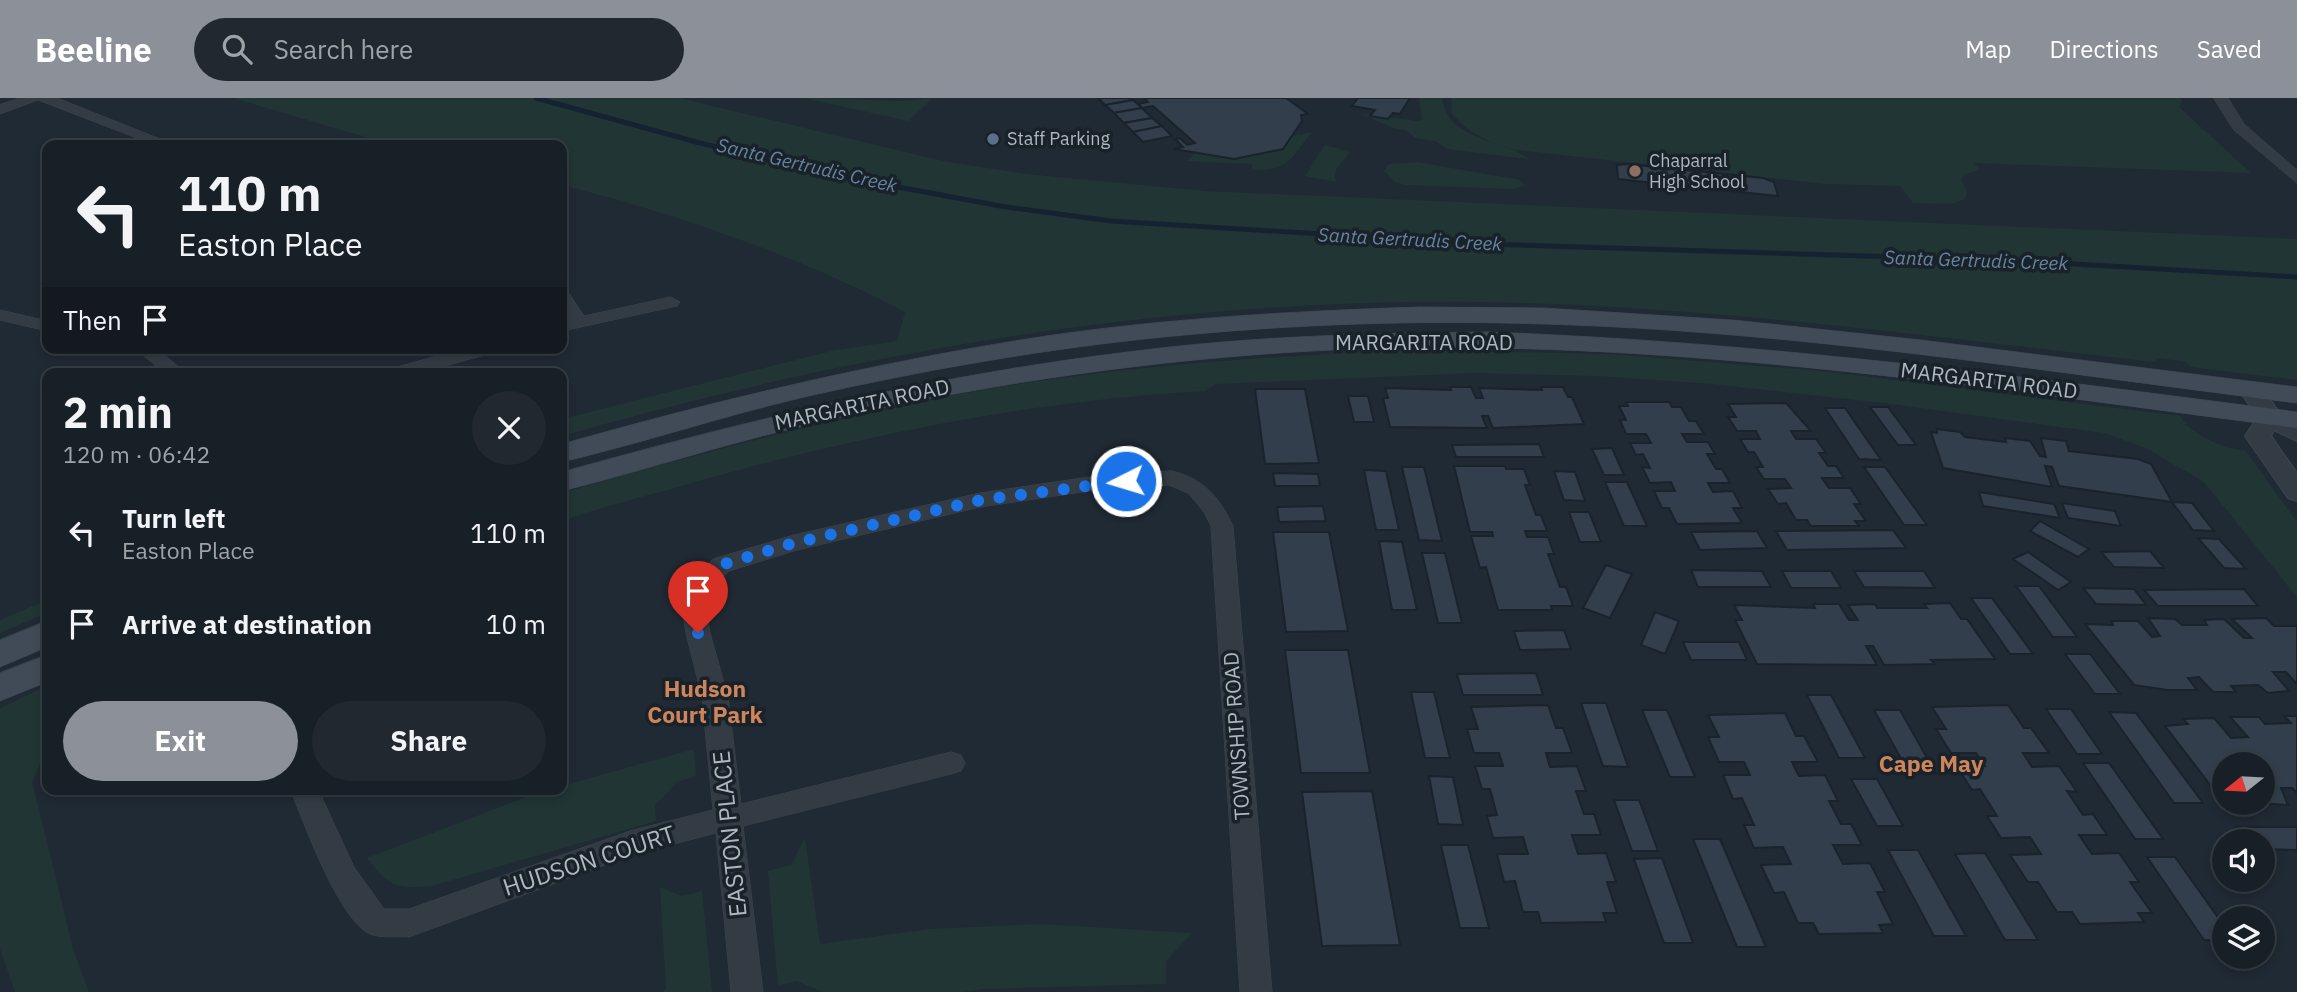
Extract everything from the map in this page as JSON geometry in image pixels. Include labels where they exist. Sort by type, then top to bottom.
[{"type":"main road","name":"MARGARITA ROAD","points":[[567,452],[737,405],[968,358],[1101,337],[1317,317],[1540,316],[1669,322],[1885,344],[2297,395]]},
{"type":"main road","name":"MARGARITA ROAD","points":[[567,481],[780,421],[922,391],[1032,373],[1213,350],[1349,342],[1488,340],[1734,352],[2297,420]]},
{"type":"main road","points":[[0,654],[42,635]]},
{"type":"main road","points":[[0,688],[42,670]]},
{"type":"street","points":[[0,110],[33,98]]},
{"type":"street","points":[[44,98],[155,140]]},
{"type":"street","points":[[2221,98],[2239,127],[2297,178]]},
{"type":"street","points":[[570,324],[671,302]]},
{"type":"street","points":[[0,315],[42,325]]},
{"type":"street","points":[[152,354],[170,368]]},
{"type":"street","points":[[416,368],[466,354]]},
{"type":"street","points":[[2250,389],[2270,416],[2297,433]]},
{"type":"street","points":[[2270,416],[2258,436],[2297,492]]},
{"type":"street","name":"EASTON PLACE","points":[[747,992],[715,697],[698,633],[692,594],[721,565],[794,543],[981,500],[1117,481],[1172,478],[1196,488]]},
{"type":"street","name":"TOWNSHIP ROAD","points":[[1196,488],[1214,509],[1222,526],[1256,992]]},
{"type":"street","name":"HUDSON COURT","points":[[307,795],[340,870],[360,904],[377,922],[409,923],[630,844],[951,763]]},
{"type":"green space","points":[[233,98],[679,98],[943,161],[1026,174],[1205,191],[2297,239],[2297,380],[2191,367],[2184,361],[2156,358],[2155,362],[1733,316],[1564,304],[1363,303],[1246,309],[1131,320],[901,355],[787,379],[567,435],[567,418],[831,351],[897,341],[905,312],[823,273],[737,238],[649,209],[567,186],[567,140],[375,140]]},
{"type":"green space","points":[[804,98],[903,101],[933,98],[908,121]]},
{"type":"green space","points":[[1419,98],[1442,98],[1446,112],[1454,123],[1465,131],[1529,159],[1447,149],[1435,141],[1415,138],[1406,130],[1396,129],[1359,113],[1422,120]]},
{"type":"green space","points":[[1451,98],[2180,98],[2182,100],[2179,107],[2251,173],[1974,163],[1980,170],[1965,174],[1961,180],[1967,192],[1965,199],[1952,204],[1913,203],[1900,186],[1825,184],[1517,150],[1499,145],[1465,127],[1452,113]]},
{"type":"green space","points":[[1312,132],[1294,156],[1274,168],[1252,170],[1252,164],[1187,161],[1195,152],[1234,159],[1283,149],[1292,136]]},
{"type":"green space","points":[[1325,145],[1350,152],[1337,169],[1336,182],[1305,176]]},
{"type":"green space","points":[[1418,162],[1520,180],[1525,186],[1512,189],[1406,185],[1394,182],[1384,171],[1389,164]]},
{"type":"green space","points":[[1402,350],[1610,354],[1822,371],[2180,416],[2201,436],[2246,451],[2297,522],[2297,597],[2204,482],[2146,448],[2104,433],[1884,403],[1713,384],[1597,376],[1474,373],[1215,384],[1205,391],[1013,411],[887,435],[762,464],[567,519],[567,492],[750,441],[877,411],[1005,386],[1069,377],[1276,357]]},
{"type":"green space","points":[[42,602],[42,615],[0,633],[0,620]]},
{"type":"green space","points":[[42,688],[42,759],[32,782],[74,952],[89,992],[15,992],[0,949],[0,708]]},
{"type":"green space","points":[[694,749],[696,776],[677,782],[655,806],[656,821],[432,886],[410,887],[394,884],[381,875],[367,858],[531,795],[567,795],[567,785]]},
{"type":"green space","points":[[805,838],[820,944],[930,929],[1040,924],[1192,933],[1166,961],[1166,984],[984,989],[962,992],[823,992],[796,981],[778,986],[768,871],[791,865]]},
{"type":"green space","points":[[660,887],[682,896],[702,891],[712,992],[663,992],[666,988]]},
{"type":"building","points":[[1098,98],[1131,98],[1133,100],[1105,105]]},
{"type":"building","points":[[1144,98],[1286,98],[1308,114],[1301,115],[1302,121],[1283,149],[1234,159],[1174,149],[1183,147],[1175,139],[1180,138],[1187,145],[1195,143],[1153,106],[1142,108],[1138,104],[1148,102]]},
{"type":"building","points":[[1358,98],[1410,98],[1400,114],[1393,113],[1388,119],[1370,116],[1375,110],[1352,106]]},
{"type":"building","points":[[1133,100],[1142,108],[1114,113],[1105,105]]},
{"type":"building","points":[[1142,108],[1152,118],[1124,123],[1114,113]]},
{"type":"building","points":[[1152,118],[1162,126],[1133,132],[1124,123]]},
{"type":"building","points":[[1162,126],[1172,136],[1143,142],[1133,132]]},
{"type":"building","points":[[1617,165],[1763,178],[1774,182],[1778,196],[1618,179]]},
{"type":"building","points":[[1450,387],[1471,387],[1476,398],[1483,398],[1479,388],[1542,390],[1541,387],[1563,387],[1568,397],[1572,397],[1584,424],[1493,428],[1488,416],[1482,416],[1487,428],[1390,427],[1383,398],[1388,398],[1385,388],[1451,390]]},
{"type":"building","points":[[1255,389],[1305,389],[1319,463],[1265,464]]},
{"type":"building","points":[[1348,396],[1368,396],[1374,422],[1354,422]]},
{"type":"building","points":[[1626,402],[1669,402],[1672,407],[1681,407],[1689,421],[1696,421],[1704,434],[1682,434],[1687,442],[1708,442],[1715,454],[1707,454],[1716,469],[1722,469],[1730,483],[1708,483],[1713,492],[1733,491],[1742,508],[1733,508],[1742,523],[1677,524],[1669,508],[1662,508],[1654,491],[1675,491],[1671,482],[1650,483],[1642,467],[1650,468],[1643,454],[1636,455],[1630,443],[1651,443],[1646,434],[1626,434],[1620,420],[1626,420],[1619,406],[1628,406]]},
{"type":"building","points":[[1786,403],[1811,431],[1791,431],[1796,439],[1816,439],[1826,453],[1819,453],[1828,466],[1836,466],[1844,478],[1822,478],[1829,488],[1850,488],[1861,504],[1854,504],[1866,521],[1855,521],[1859,526],[1811,526],[1807,520],[1796,520],[1786,503],[1778,504],[1768,489],[1791,488],[1785,479],[1764,479],[1756,467],[1763,467],[1754,452],[1748,452],[1740,439],[1760,439],[1756,431],[1737,431],[1728,417],[1736,417],[1728,404]]},
{"type":"building","points":[[1870,407],[1888,407],[1916,445],[1898,445]]},
{"type":"building","points":[[1825,408],[1845,408],[1881,460],[1859,459]]},
{"type":"building","points":[[1937,429],[1960,432],[1965,437],[2006,442],[2005,438],[2030,441],[2040,456],[2046,457],[2041,438],[2066,441],[2069,451],[2138,459],[2151,464],[2172,502],[2059,486],[2052,467],[2045,466],[2052,487],[1943,468],[1931,432],[1937,433]]},
{"type":"building","points":[[1539,444],[1544,457],[1456,457],[1452,445]]},
{"type":"building","points":[[1612,448],[1624,475],[1604,475],[1592,449]]},
{"type":"building","points":[[1454,466],[1505,466],[1506,469],[1524,469],[1530,485],[1525,485],[1536,515],[1541,515],[1547,531],[1525,531],[1527,537],[1548,537],[1554,554],[1548,554],[1560,587],[1566,587],[1573,606],[1551,606],[1552,610],[1498,610],[1486,567],[1480,568],[1471,536],[1493,536],[1492,532],[1470,532]]},
{"type":"building","points":[[1402,467],[1424,467],[1442,541],[1419,540]]},
{"type":"building","points":[[1864,467],[1885,467],[1927,525],[1904,525]]},
{"type":"building","points":[[1364,470],[1386,471],[1399,530],[1376,530]]},
{"type":"building","points":[[1554,471],[1575,472],[1585,501],[1564,500]]},
{"type":"building","points":[[1273,473],[1318,474],[1320,486],[1275,486]]},
{"type":"building","points":[[1605,482],[1627,482],[1647,526],[1624,526]]},
{"type":"building","points":[[1979,492],[2054,504],[2060,518],[1983,506]]},
{"type":"building","points":[[2172,502],[2192,503],[2214,531],[2193,530]]},
{"type":"building","points":[[2062,503],[2115,511],[2121,526],[2068,518]]},
{"type":"building","points":[[1323,506],[1326,521],[1279,522],[1277,507]]},
{"type":"building","points":[[1569,512],[1589,512],[1601,542],[1580,542]]},
{"type":"building","points":[[2040,521],[2089,549],[2078,557],[2030,531]]},
{"type":"building","points":[[1893,530],[1906,548],[1787,550],[1776,531]]},
{"type":"building","points":[[1757,531],[1767,548],[1700,550],[1691,532]]},
{"type":"building","points":[[1273,532],[1329,532],[1348,631],[1286,632]]},
{"type":"building","points":[[2198,538],[2219,539],[2246,569],[2224,568]]},
{"type":"building","points":[[1379,541],[1402,542],[1417,610],[1392,610]]},
{"type":"building","points":[[2150,551],[2164,568],[2114,567],[2101,552]]},
{"type":"building","points":[[2028,552],[2071,582],[2058,590],[2013,559]]},
{"type":"building","points":[[1422,553],[1445,553],[1462,623],[1438,623]]},
{"type":"building","points":[[1606,565],[1632,574],[1610,618],[1583,608]]},
{"type":"building","points":[[1691,570],[1762,571],[1771,587],[1698,587]]},
{"type":"building","points":[[1782,571],[1831,571],[1841,588],[1791,588]]},
{"type":"building","points":[[1854,571],[1924,571],[1935,588],[1864,587]]},
{"type":"building","points":[[2016,586],[2039,586],[2077,637],[2053,637]]},
{"type":"building","points":[[2083,588],[2134,589],[2146,605],[2096,604]]},
{"type":"building","points":[[2244,589],[2258,606],[2158,606],[2144,590]]},
{"type":"building","points":[[1971,598],[1992,598],[2033,654],[2010,654]]},
{"type":"building","points":[[1950,603],[1961,619],[1967,619],[1995,659],[1931,660],[1935,664],[1884,665],[1873,646],[1866,646],[1877,665],[1757,664],[1735,620],[1742,620],[1734,605],[1815,608],[1813,604],[1839,604],[1849,620],[1858,620],[1848,605],[1927,608],[1924,604]]},
{"type":"building","points":[[1655,612],[1679,621],[1665,654],[1641,645]]},
{"type":"building","points":[[2148,618],[2175,619],[2182,625],[2207,625],[2204,620],[2224,619],[2244,638],[2252,638],[2232,619],[2266,618],[2274,626],[2297,626],[2297,684],[2286,672],[2273,672],[2289,691],[2268,693],[2258,685],[2231,686],[2236,692],[2213,692],[2199,677],[2188,678],[2197,690],[2167,690],[2134,685],[2085,624],[2113,625],[2112,621],[2138,621],[2152,637],[2160,636]]},
{"type":"building","points":[[1564,630],[1571,649],[1520,650],[1514,631]]},
{"type":"building","points":[[1683,642],[1739,642],[1747,660],[1691,660]]},
{"type":"building","points":[[1285,650],[1348,650],[1370,773],[1301,773]]},
{"type":"building","points":[[2065,654],[2090,654],[2120,694],[2095,694]]},
{"type":"building","points":[[1536,673],[1543,695],[1463,695],[1457,674]]},
{"type":"building","points":[[1411,692],[1434,692],[1450,758],[1425,758]]},
{"type":"building","points":[[1807,695],[1831,695],[1865,758],[1839,758]]},
{"type":"building","points":[[1581,703],[1606,703],[1628,767],[1603,766]]},
{"type":"building","points":[[1548,705],[1556,728],[1563,728],[1572,753],[1546,753],[1550,767],[1577,766],[1586,791],[1576,791],[1584,814],[1594,814],[1601,835],[1572,835],[1578,854],[1606,853],[1616,882],[1607,882],[1617,913],[1603,913],[1606,922],[1541,923],[1538,912],[1523,912],[1515,881],[1504,882],[1497,854],[1528,854],[1523,837],[1493,838],[1487,816],[1497,815],[1490,789],[1482,789],[1475,766],[1503,766],[1499,753],[1474,753],[1467,729],[1478,729],[1471,707]]},
{"type":"building","points":[[2008,705],[2024,728],[2031,728],[2049,753],[2023,753],[2032,767],[2059,766],[2077,792],[2067,791],[2083,815],[2093,814],[2107,835],[2079,835],[2092,854],[2119,853],[2139,882],[2130,882],[2152,913],[2138,913],[2144,922],[2080,924],[2072,912],[2057,912],[2038,882],[2028,882],[2010,855],[2041,854],[2030,837],[2001,838],[1987,816],[1997,816],[1980,789],[1972,790],[1957,767],[1985,766],[1976,753],[1951,753],[1936,729],[1946,729],[1932,707]]},
{"type":"building","points":[[2046,709],[2071,709],[2102,754],[2077,754]]},
{"type":"building","points":[[1642,710],[1667,710],[1695,777],[1670,777]]},
{"type":"building","points":[[1874,710],[1900,710],[1936,774],[1909,773]]},
{"type":"building","points":[[2109,712],[2136,713],[2203,803],[2174,803]]},
{"type":"building","points":[[1785,713],[1796,736],[1804,736],[1818,762],[1792,762],[1799,776],[1825,775],[1838,801],[1829,801],[1841,824],[1851,824],[1862,845],[1833,845],[1843,864],[1870,863],[1885,892],[1877,892],[1893,924],[1879,925],[1883,933],[1819,934],[1813,923],[1798,923],[1784,892],[1774,893],[1761,865],[1791,864],[1783,847],[1754,848],[1744,825],[1754,825],[1742,798],[1733,799],[1723,775],[1750,775],[1744,762],[1719,762],[1708,737],[1719,737],[1708,715]]},
{"type":"building","points":[[2284,716],[2297,716],[2297,793],[2292,788],[2281,788],[2288,805],[2275,804],[2275,752],[2212,752],[2212,787],[2165,726],[2188,724],[2183,719],[2214,718],[2231,738],[2248,737],[2230,717],[2259,717],[2265,724],[2291,723]]},
{"type":"building","points":[[2083,763],[2109,763],[2163,839],[2135,839]]},
{"type":"building","points":[[1429,776],[1453,777],[1463,825],[1438,824]]},
{"type":"building","points":[[1851,779],[1877,779],[1903,826],[1877,826]]},
{"type":"building","points":[[1372,791],[1400,945],[1322,946],[1302,792]]},
{"type":"building","points":[[1614,800],[1639,800],[1658,851],[1632,851]]},
{"type":"building","points":[[2236,827],[2297,827],[2297,850],[2275,849],[2275,829]]},
{"type":"building","points":[[1693,839],[1720,839],[1766,947],[1737,947]]},
{"type":"building","points":[[1441,845],[1468,845],[1489,928],[1460,928]]},
{"type":"building","points":[[1888,850],[1918,850],[1966,936],[1934,936]]},
{"type":"building","points":[[1985,853],[2038,940],[2005,940],[1955,854]]},
{"type":"building","points":[[2147,857],[2175,857],[2212,909],[2212,940],[2204,940]]},
{"type":"building","points":[[1662,858],[1693,943],[1664,943],[1634,859]]},
{"type":"waterway","name":"Santa Gertrudis Creek","points":[[536,98],[700,143],[838,176],[1006,207],[1111,221],[1483,244],[2024,261],[2297,277]]},
{"type":"place","name":"Staff Parking","points":[[993,139]]},
{"type":"place","name":"Chaparral High School","points":[[1635,171]]},
{"type":"district","name":"Hudson Court Park","points":[[705,702]]},
{"type":"district","name":"Cape May","points":[[1931,764]]},
{"type":"route","points":[[698,633],[692,594],[721,565],[794,543],[981,500],[1126,481]]}]
